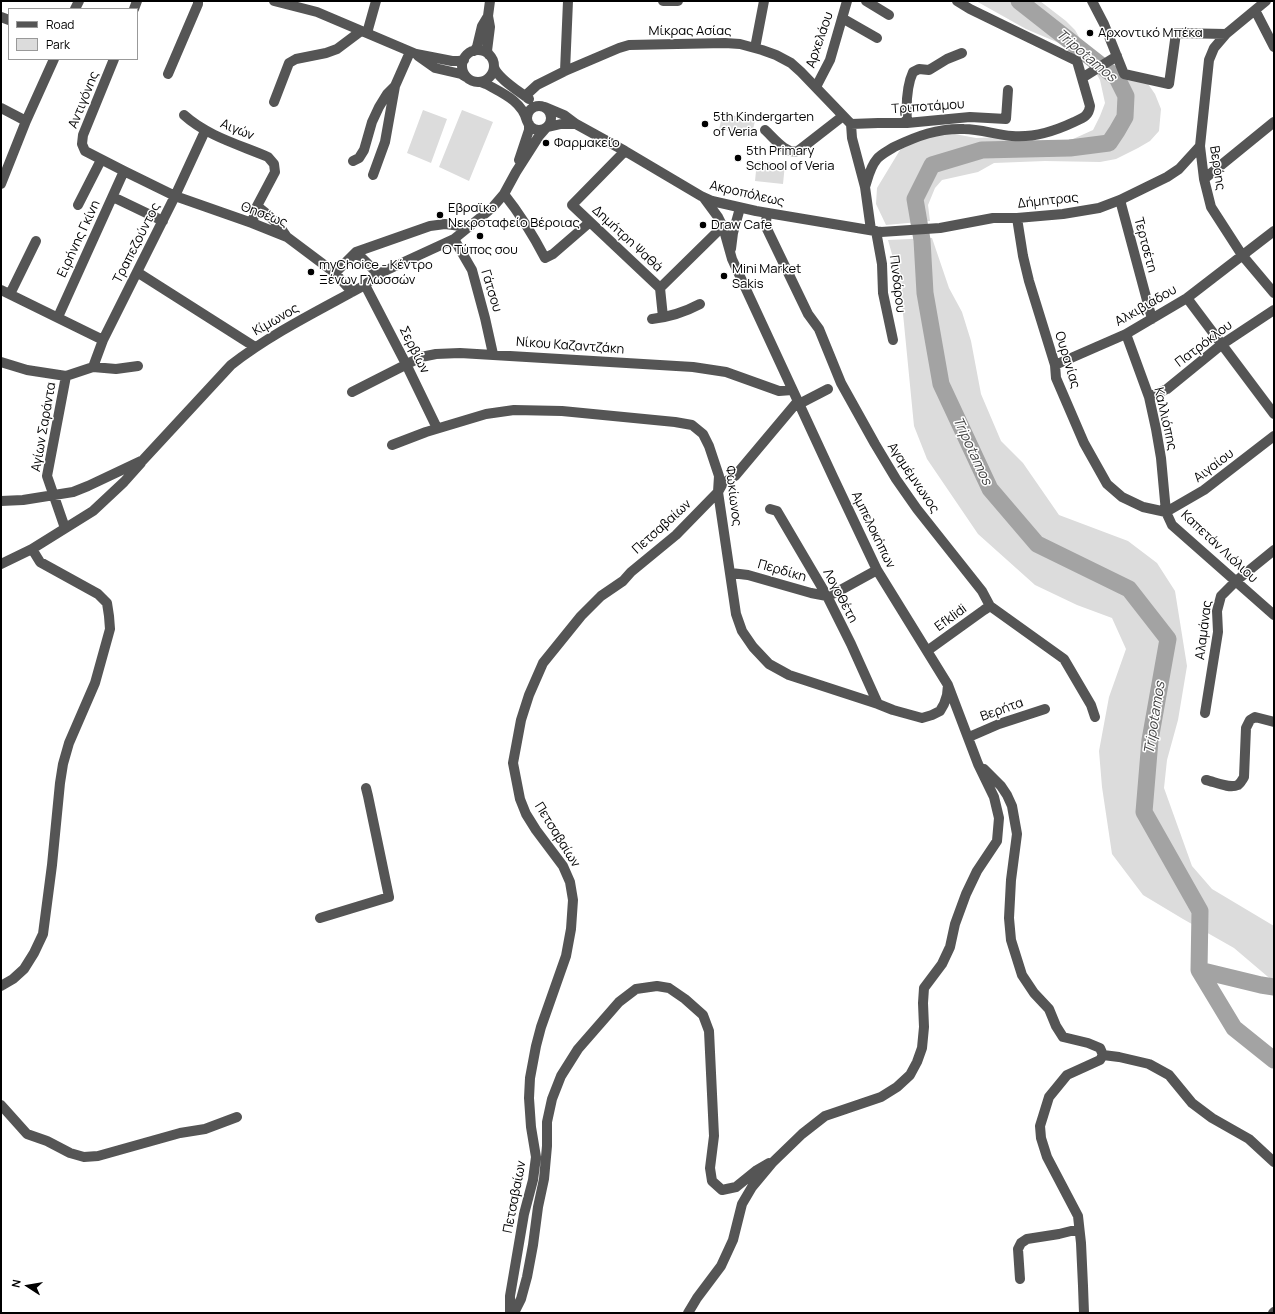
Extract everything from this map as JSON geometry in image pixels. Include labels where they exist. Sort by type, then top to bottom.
[{"type":"street","points":[[168,74],[198,1]]},
{"type":"street","points":[[274,1],[317,12],[413,53],[435,68],[461,74],[473,81],[486,84],[514,100],[525,113],[528,122],[535,130],[561,124],[576,124]]},
{"type":"street","points":[[274,102],[289,63],[296,59],[326,53],[337,49],[364,32],[376,1]]},
{"type":"street","points":[[481,82],[490,77],[494,67],[487,50],[490,27],[488,16],[490,1]]},
{"type":"street","points":[[565,71],[568,1]]},
{"type":"street","points":[[663,1],[678,1]]},
{"type":"street","points":[[755,48],[764,1]]},
{"type":"street","name":"Αρχελάου","points":[[816,87],[830,60],[847,1]]},
{"type":"street","points":[[866,1],[888,15]]},
{"type":"street","name":"Τριποτάμου","points":[[865,187],[873,166],[882,154],[909,140],[927,133],[939,130],[964,129],[1013,136],[1034,135],[1061,128],[1076,122],[1087,115],[1090,109],[1077,61],[970,9],[957,1]]},
{"type":"street","points":[[1092,1],[1104,24],[1124,74],[1169,84],[1176,34],[1226,34]]},
{"type":"street","name":"Βερόης","points":[[1266,2],[1226,34],[1214,48],[1209,60],[1200,146],[1204,179],[1211,207],[1242,255],[1274,293]]},
{"type":"street","points":[[1255,10],[1274,47]]},
{"type":"street","points":[[466,77],[462,68],[464,60],[477,47],[482,26],[488,16]]},
{"type":"street","points":[[842,18],[877,38]]},
{"type":"street","name":"Μίκρας Ασίας","points":[[525,96],[537,85],[565,71],[619,48],[634,44],[740,44],[776,55],[791,63],[851,124]]},
{"type":"street","points":[[474,51],[482,51],[489,55]]},
{"type":"street","points":[[413,53],[458,62],[464,60]]},
{"type":"street","points":[[353,161],[359,158],[364,150],[372,122],[379,107],[387,94],[395,86],[413,53]]},
{"type":"street","points":[[907,123],[906,101],[913,72],[919,70],[929,70],[947,59],[962,53]]},
{"type":"street","points":[[1082,78],[1117,56]]},
{"type":"street","points":[[1,184],[26,121],[54,60]]},
{"type":"street","name":"Αντιγόνης","points":[[85,151],[82,144],[83,135],[114,60]]},
{"type":"street","name":"Ακροπόλεως","points":[[494,67],[496,72],[525,96],[543,107],[564,115],[576,124],[704,198],[740,208],[876,231]]},
{"type":"street","points":[[373,175],[385,142],[395,86]]},
{"type":"street","name":"Τριποτάμου","points":[[851,124],[907,123],[970,117],[1006,119],[1008,90]]},
{"type":"street","points":[[528,122],[528,113],[530,110],[534,107],[543,107],[552,116],[552,120],[547,128]]},
{"type":"street","points":[[1,108],[26,121]]},
{"type":"street","name":"Αιγών","points":[[184,115],[205,131],[268,157],[274,164],[275,172],[257,206]]},
{"type":"street","points":[[765,130],[786,150],[798,152],[843,116]]},
{"type":"street","name":"Κίμωνος","points":[[516,172],[528,132],[528,122]]},
{"type":"street","points":[[1204,179],[1274,122]]},
{"type":"street","points":[[851,124],[852,138],[876,231]]},
{"type":"street","name":"Κίμωνος","points":[[54,496],[80,490],[143,460],[231,365],[274,335],[365,285],[378,274],[454,239],[492,208],[504,194],[540,134],[547,128]]},
{"type":"street","name":"Τραπεζούντος","points":[[93,367],[103,340],[163,221],[205,131]]},
{"type":"street","name":"Δήμητρας","points":[[876,231],[940,228],[993,218],[1017,218],[1063,214],[1099,208],[1120,200],[1173,173],[1200,146]]},
{"type":"street","name":"Θησέως","points":[[85,151],[175,196],[287,237],[335,273],[352,292]]},
{"type":"street","name":"Δημήτρη Ψαθά","points":[[625,151],[572,205],[660,288],[663,317]]},
{"type":"street","points":[[78,205],[101,160]]},
{"type":"street","name":"Ειρήνης Γκίνη","points":[[58,317],[124,171]]},
{"type":"street","points":[[504,194],[518,212],[536,241],[544,258],[553,254],[590,222]]},
{"type":"street","points":[[112,197],[163,221]]},
{"type":"street","name":"Αμπελοκήπων","points":[[704,198],[718,217],[723,227],[731,257],[877,570],[948,685],[978,764],[994,796],[999,818],[997,841],[978,871],[966,894],[955,924],[950,947],[942,964],[924,988],[924,1027],[922,1048],[918,1062],[910,1075],[897,1087],[881,1097],[825,1116],[802,1134],[778,1158]]},
{"type":"street","name":"Τερτσέτη","points":[[1120,200],[1152,319]]},
{"type":"street","points":[[252,223],[257,206],[269,214],[287,237]]},
{"type":"street","points":[[660,288],[716,232],[723,227],[725,217],[730,206]]},
{"type":"street","points":[[731,257],[732,239],[740,208]]},
{"type":"street","points":[[737,220],[744,215],[756,211]]},
{"type":"street","name":"Αγαμέμνωνος","points":[[767,213],[766,222],[768,232],[809,316],[819,329],[841,383],[896,479],[982,591],[990,606],[1046,648],[1063,657],[1091,705],[1095,717]]},
{"type":"street","name":"Ουρανίας","points":[[1017,218],[1023,256],[1029,281],[1055,365],[1056,378],[1084,443],[1106,484],[1122,497],[1143,507],[1166,512]]},
{"type":"street","points":[[335,273],[356,252],[430,226],[445,224],[468,227]]},
{"type":"street","name":"Αλκιβιάδου","points":[[1055,365],[1126,334],[1187,298],[1274,230]]},
{"type":"street","name":"Πινδάρου","points":[[876,231],[882,264],[883,293],[893,340]]},
{"type":"street","name":"Γάτσου","points":[[454,239],[472,270],[493,354]]},
{"type":"street","points":[[36,242],[5,292],[103,340]]},
{"type":"street","points":[[356,252],[378,274]]},
{"type":"street","points":[[137,272],[255,348]]},
{"type":"street","name":"Σερβίων","points":[[365,285],[437,428]]},
{"type":"street","points":[[1187,298],[1274,414]]},
{"type":"street","points":[[652,319],[687,311],[700,304]]},
{"type":"street","name":"Πατρόκλου","points":[[1149,397],[1167,389],[1221,345],[1274,310]]},
{"type":"street","name":"Καλλιόπης","points":[[1126,334],[1149,397],[1161,458],[1166,512]]},
{"type":"street","name":"Νίκου Καζαντζάκη","points":[[352,392],[421,357],[436,354],[460,353],[700,368],[726,372],[779,391],[792,390]]},
{"type":"street","points":[[1,362],[27,370],[66,376],[93,367],[116,369],[138,366]]},
{"type":"street","name":"Αγίων Σαράντα","points":[[65,528],[47,476],[66,376]]},
{"type":"street","points":[[798,403],[828,390]]},
{"type":"street","name":"Πετσαβαίων","points":[[510,1313],[510,1296],[524,1214],[533,1180],[536,1157],[529,1098],[530,1078],[541,1027],[566,956],[571,929],[573,900],[570,882],[563,866],[536,830],[526,814],[520,799],[513,764],[521,720],[529,695],[543,663],[581,616],[601,596],[623,582],[631,572],[676,535],[718,492],[723,483],[735,476],[798,403]]},
{"type":"street","name":"Φωκίωνος","points":[[392,445],[437,428],[486,414],[531,409],[675,422],[692,425],[703,434],[709,446],[719,476],[718,492],[736,614],[742,631],[769,664],[789,675],[893,710],[922,718],[940,711],[947,695],[948,685]]},
{"type":"street","name":"Αιγαίου","points":[[1166,512],[1204,490],[1274,436]]},
{"type":"street","points":[[1,564],[32,549],[93,511],[124,482],[143,460]]},
{"type":"street","points":[[1,501],[54,496]]},
{"type":"street","name":"Λογοθέτη","points":[[770,509],[777,511],[826,596],[878,704]]},
{"type":"street","name":"Καπετάν Λιόλιου","points":[[1166,512],[1172,525],[1274,615]]},
{"type":"street","points":[[1,986],[13,980],[24,969],[43,934],[63,764],[69,743],[95,683],[110,629],[106,603],[98,594],[40,562],[32,549]]},
{"type":"street","name":"Αλαμάνας","points":[[1205,713],[1218,632],[1218,603],[1221,596],[1236,581],[1274,550]]},
{"type":"street","points":[[826,596],[837,592],[877,570]]},
{"type":"street","name":"Περδίκη","points":[[731,573],[748,575],[826,596]]},
{"type":"street","name":"Efklidi","points":[[927,651],[990,606]]},
{"type":"street","name":"Βερήτα","points":[[969,737],[999,724],[1045,708]]},
{"type":"street","points":[[1206,780],[1227,785],[1237,785],[1240,783],[1244,777],[1246,728],[1250,720],[1255,717],[1274,722]]},
{"type":"street","points":[[978,764],[1001,786],[1012,806],[1017,834],[1011,880],[1009,918],[1010,940],[1022,975],[1034,993],[1049,1009],[1063,1038],[1100,1048],[1103,1055]]},
{"type":"street","points":[[320,918],[389,897],[366,788]]},
{"type":"street","points":[[514,1313],[521,1299],[532,1252],[538,1207],[544,1179],[547,1146],[547,1122],[552,1100],[561,1076],[578,1049],[619,1002],[636,989],[657,986],[669,988],[703,1014],[709,1031],[714,1136],[710,1168],[712,1181],[722,1190],[736,1187],[757,1170],[778,1158]]},
{"type":"street","points":[[1103,1055],[1149,1064],[1169,1075],[1192,1103],[1212,1118],[1249,1139],[1274,1162]]},
{"type":"street","points":[[1084,1313],[1084,1286],[1078,1216],[1047,1157],[1041,1138],[1040,1126],[1049,1097],[1067,1075],[1100,1060],[1103,1055]]},
{"type":"street","points":[[1,1104],[27,1134],[47,1141],[70,1153],[84,1157],[98,1156],[180,1133],[206,1129],[237,1117]]},
{"type":"street","points":[[688,1313],[696,1298],[722,1266],[733,1240],[742,1204],[752,1187],[778,1158]]},
{"type":"street","points":[[1020,1279],[1018,1249],[1021,1243],[1027,1239],[1059,1234],[1079,1228]]},
{"type":"green space","points":[[976,1],[1040,1],[1066,21],[1075,30],[1082,42],[1106,61],[1094,69],[1078,55],[1059,43],[1026,29]]},
{"type":"green space","points":[[1109,63],[1124,74],[1146,81],[1155,94],[1161,109],[1159,131],[1150,141],[1116,159],[1100,162],[1045,161],[994,163],[978,172],[942,180],[935,188],[928,205],[930,221],[886,225],[876,204],[877,188],[900,150],[917,140],[944,132],[976,138],[1002,137],[1017,141],[1031,142],[1073,139],[1093,130],[1100,116],[1105,103],[1100,80],[1095,71]]},
{"type":"green space","points":[[423,110],[447,119],[431,163],[407,153]]},
{"type":"green space","points":[[462,110],[493,122],[469,181],[439,167]]},
{"type":"green space","points":[[723,113],[755,121],[751,137],[719,129]]},
{"type":"green space","points":[[757,161],[785,164],[783,184],[755,181]]},
{"type":"green space","points":[[932,238],[949,288],[962,312],[971,341],[981,394],[1001,441],[1023,463],[1059,515],[1128,541],[1157,563],[1175,591],[1187,666],[1178,720],[1167,760],[1164,788],[1192,866],[1212,889],[1274,926],[1274,982],[1234,948],[1143,895],[1112,854],[1102,787],[1099,751],[1109,697],[1126,649],[1112,618],[1077,605],[1035,585],[978,534],[927,459],[914,426],[900,283],[888,240]]},
{"type":"waterway","name":"Tripotamos","points":[[1019,1],[1117,78],[1126,96],[1125,117],[1109,143],[1070,148],[982,150],[932,165],[915,199],[922,240],[925,293],[941,384],[990,489],[1037,544],[1129,589],[1168,639],[1150,740],[1144,812],[1200,911],[1199,970],[1234,1028],[1274,1060]]},
{"type":"waterway","points":[[1199,970],[1274,987]]},
{"type":"place","name":"Αρχοντικό Μπέκα","points":[[1090,33]]},
{"type":"place","name":"5th Kindergarten of Veria","points":[[705,124]]},
{"type":"place","name":"Φαρμακείο","points":[[546,143]]},
{"type":"place","name":"5th Primary School of Veria","points":[[738,158]]},
{"type":"place","name":"Εβραϊκο Νεκροταφείο Βέροιας","points":[[440,215]]},
{"type":"place","name":"Draw Cafe","points":[[703,225]]},
{"type":"place","name":"Ο Τύπος σου","points":[[480,236]]},
{"type":"place","name":"myChoice - Κέντρο Ξένων Γλωσσών","points":[[311,272]]},
{"type":"place","name":"Mini Market Sakis","points":[[724,276]]}]
